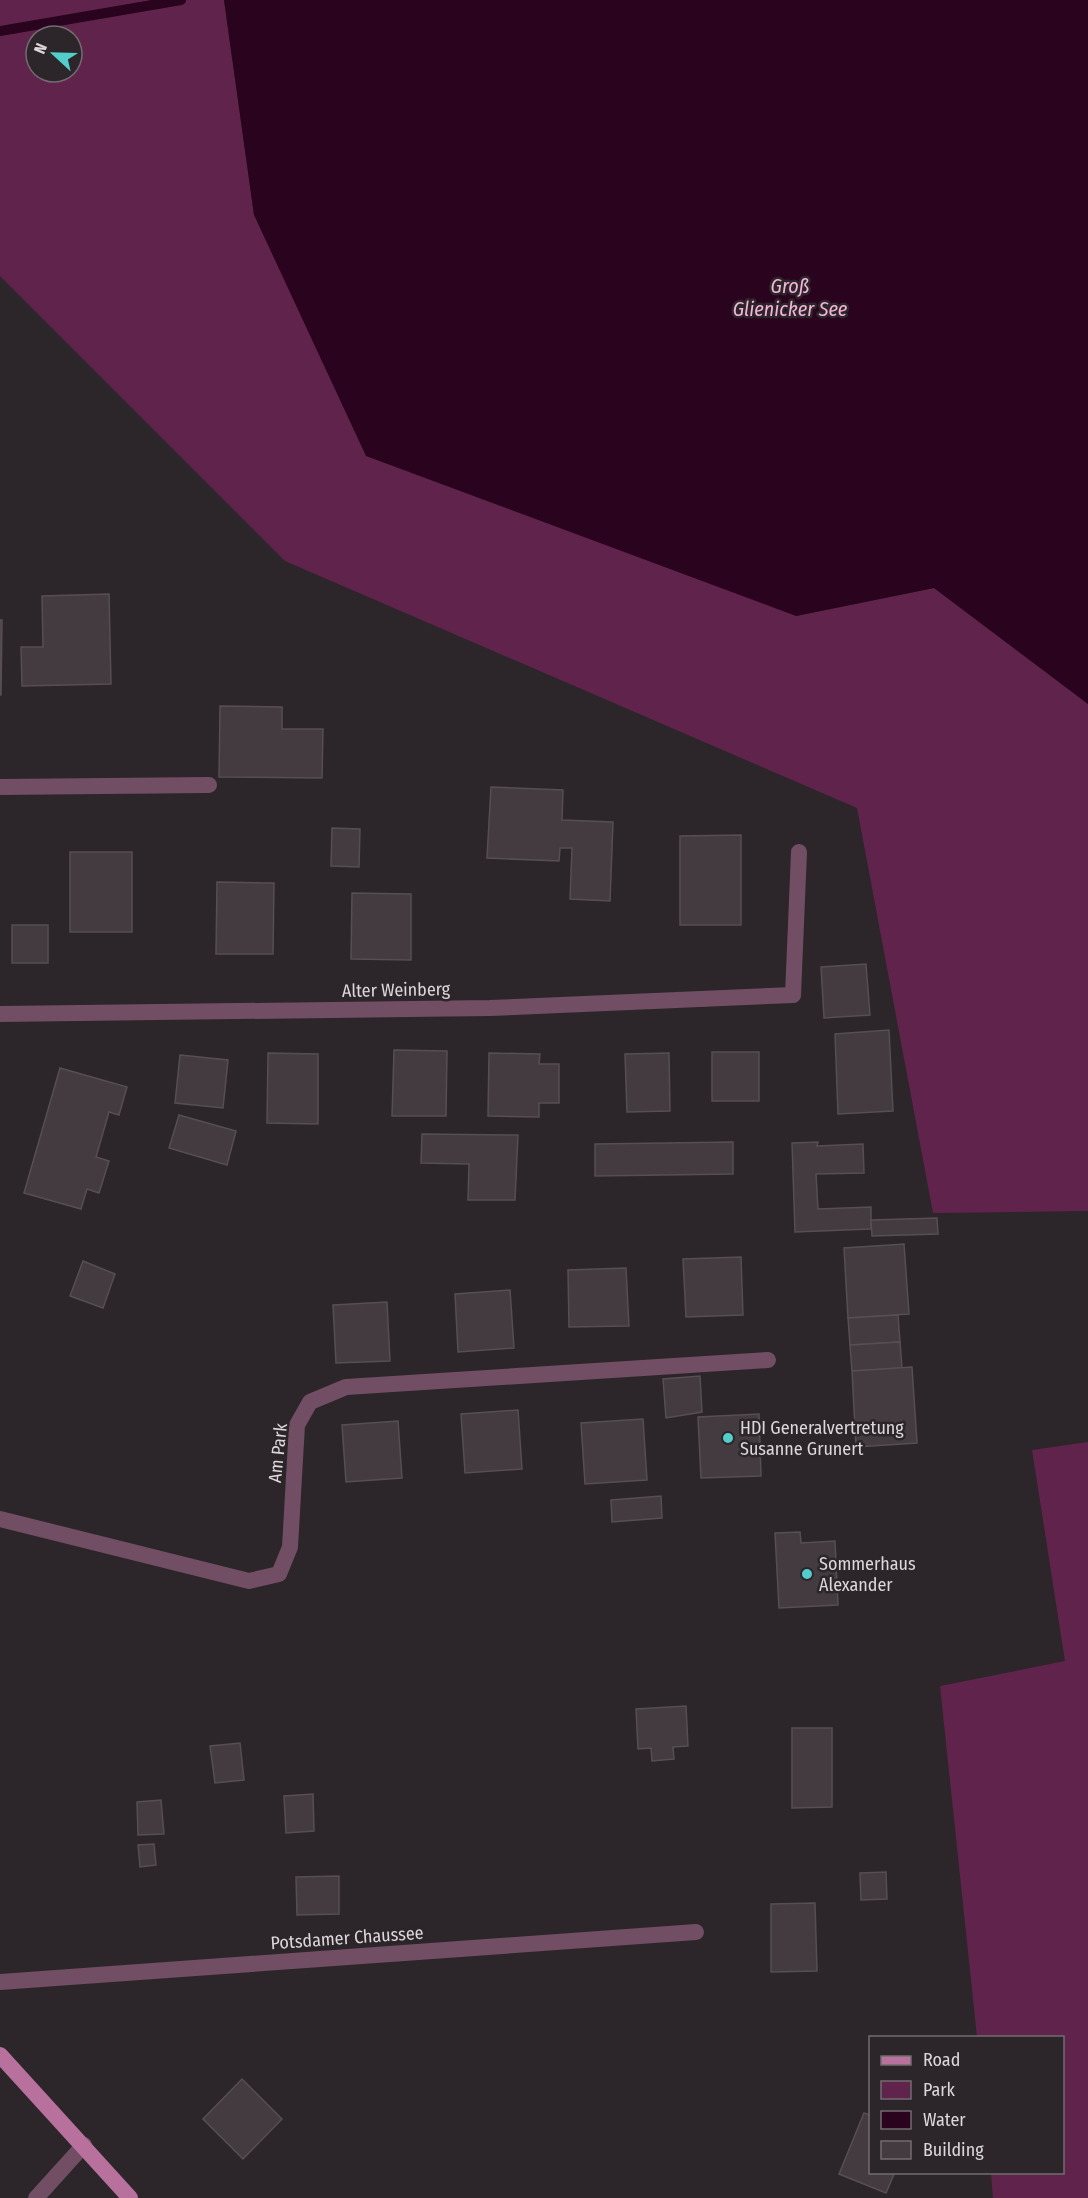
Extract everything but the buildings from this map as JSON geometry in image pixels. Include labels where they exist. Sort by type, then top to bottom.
[{"type":"main road","points":[[0,2055],[130,2198]]},
{"type":"street","points":[[0,787],[209,785]]},
{"type":"street","name":"Alter Weinberg","points":[[0,1014],[490,1008],[793,995],[799,852]]},
{"type":"street","name":"Am Park","points":[[0,1519],[249,1581],[279,1574],[290,1547],[297,1425],[310,1402],[346,1387],[768,1360]]},
{"type":"street","name":"Potsdamer Chaussee","points":[[0,1982],[696,1932]]},
{"type":"street","points":[[36,2198],[84,2145]]},
{"type":"green space","points":[[0,0],[224,0],[254,215],[796,616],[934,588],[1088,704],[1088,1211],[933,1213],[857,808],[285,561],[0,276]]},
{"type":"green space","points":[[1088,1442],[1088,2198],[993,2198],[991,2174],[1064,2174],[1064,2036],[977,2036],[940,1686],[1065,1661],[1032,1450]]},
{"type":"water","name":"Groß Glienicker See","points":[[224,0],[1088,0],[1088,704],[934,588],[796,616],[366,456],[254,215]]},
{"type":"waterway","points":[[0,31],[181,0]]},
{"type":"place","name":"HDI Generalvertretung Susanne Grunert","points":[[728,1438]]},
{"type":"place","name":"Sommerhaus Alexander","points":[[807,1574]]}]
